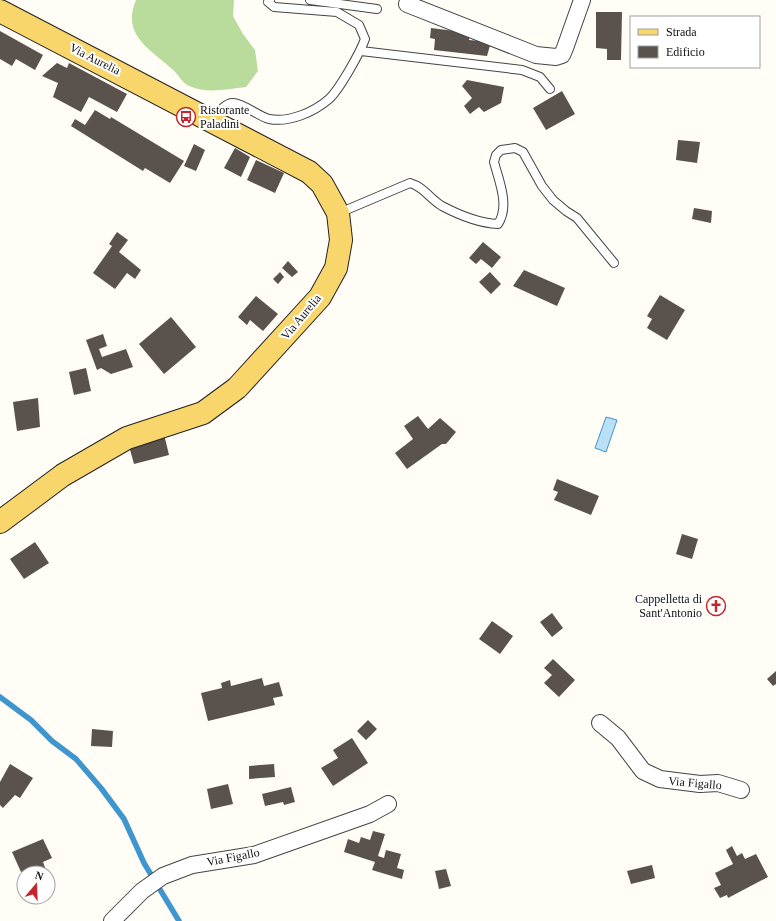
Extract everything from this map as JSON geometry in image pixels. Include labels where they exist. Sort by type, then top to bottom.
[{"type":"main road","name":"Via Aurelia","points":[[0,11],[213,120],[309,172],[322,184],[338,213],[341,240],[336,268],[320,297],[237,388],[203,412],[127,438],[63,475],[0,522]]},
{"type":"street","points":[[407,4],[536,56],[556,57],[562,55],[582,0]]},
{"type":"street","name":"Via Figallo","points":[[600,724],[618,738],[643,771],[660,779],[700,784],[718,783],[741,790]]},
{"type":"street","name":"Via Figallo","points":[[112,921],[142,891],[163,876],[192,865],[254,855],[370,814],[388,804]]},
{"type":"lane","points":[[213,120],[225,105],[233,103],[270,119],[289,119],[313,111],[330,98],[360,51],[365,39],[359,25],[337,12],[274,7],[268,2],[270,0]]},
{"type":"lane","points":[[310,0],[377,9]]},
{"type":"lane","points":[[360,51],[522,70],[540,77],[550,89]]},
{"type":"lane","points":[[338,213],[410,184],[418,186],[442,205],[459,213],[487,223],[498,224],[502,217],[504,206],[494,162],[496,154],[501,150],[516,148],[525,156],[542,186],[553,200],[577,218],[614,263]]},
{"type":"green space","points":[[136,0],[234,0],[233,16],[243,34],[255,50],[258,71],[246,87],[224,90],[203,90],[187,85],[172,69],[147,48],[135,32],[132,23],[132,12]]},
{"type":"water","points":[[606,417],[617,420],[606,452],[595,448]]},
{"type":"building","points":[[596,12],[622,12],[621,60],[607,60],[607,49],[596,48]]},
{"type":"building","points":[[431,28],[470,33],[469,40],[491,42],[487,56],[434,50],[435,39],[430,38]]},
{"type":"building","points":[[0,31],[43,55],[35,70],[16,59],[12,66],[0,59]]},
{"type":"building","points":[[57,63],[67,68],[69,63],[127,94],[117,112],[89,97],[81,112],[53,97],[58,83],[42,76]]},
{"type":"building","points":[[467,80],[504,87],[501,103],[484,112],[479,107],[470,114],[464,106],[472,98],[462,86]]},
{"type":"building","points":[[562,91],[575,114],[546,130],[533,108]]},
{"type":"building","points":[[95,110],[110,119],[111,117],[184,161],[170,183],[145,168],[143,171],[71,126],[75,119],[85,125]]},
{"type":"building","points":[[678,140],[700,142],[697,163],[676,160]]},
{"type":"building","points":[[194,144],[205,150],[196,171],[184,166]]},
{"type":"building","points":[[235,148],[250,157],[241,177],[224,168]]},
{"type":"building","points":[[256,160],[284,173],[275,193],[247,180]]},
{"type":"building","points":[[694,208],[712,211],[711,223],[692,219]]},
{"type":"building","points":[[117,232],[128,240],[119,252],[141,270],[135,279],[127,273],[115,289],[93,273],[112,246],[109,244]]},
{"type":"building","points":[[483,242],[501,257],[492,268],[481,259],[476,264],[469,258]]},
{"type":"building","points":[[288,261],[298,272],[292,277],[282,268]]},
{"type":"building","points":[[524,270],[565,288],[557,306],[513,286]]},
{"type":"building","points":[[280,272],[284,277],[278,284],[273,279]]},
{"type":"building","points":[[490,272],[501,284],[491,294],[479,282]]},
{"type":"building","points":[[660,295],[685,310],[667,340],[647,328],[652,319],[647,316]]},
{"type":"building","points":[[256,296],[278,314],[263,331],[250,320],[247,325],[238,317]]},
{"type":"building","points":[[171,317],[196,347],[164,374],[139,344]]},
{"type":"building","points":[[103,334],[107,346],[99,349],[102,357],[126,349],[133,367],[111,374],[101,368],[97,370],[86,340]]},
{"type":"building","points":[[86,368],[91,391],[74,395],[69,372]]},
{"type":"building","points":[[38,398],[40,427],[17,431],[13,402]]},
{"type":"building","points":[[418,416],[428,429],[440,418],[456,432],[446,444],[442,444],[407,469],[395,453],[413,439],[404,426]]},
{"type":"building","points":[[164,434],[169,455],[134,464],[129,446]]},
{"type":"building","points":[[557,479],[599,496],[591,515],[554,500],[558,492],[553,490]]},
{"type":"building","points":[[682,534],[698,539],[692,559],[676,554]]},
{"type":"building","points":[[35,542],[49,563],[24,579],[10,559]]},
{"type":"building","points":[[552,613],[563,628],[552,637],[540,622]]},
{"type":"building","points":[[492,621],[513,636],[500,654],[479,639]]},
{"type":"building","points":[[553,659],[575,680],[559,697],[544,683],[552,675],[544,668]]},
{"type":"building","points":[[776,671],[776,684],[773,686],[767,679]]},
{"type":"building","points":[[262,678],[264,686],[279,682],[283,696],[273,698],[275,705],[208,721],[201,693],[222,688],[221,683],[230,680],[231,686]]},
{"type":"building","points":[[368,720],[377,729],[366,740],[357,731]]},
{"type":"building","points":[[92,729],[113,731],[112,747],[91,746]]},
{"type":"building","points":[[352,738],[368,763],[333,786],[321,768],[338,758],[333,750]]},
{"type":"building","points":[[10,764],[33,778],[20,798],[15,795],[3,808],[0,805],[0,782]]},
{"type":"building","points":[[274,764],[275,777],[249,779],[249,766]]},
{"type":"building","points":[[228,784],[233,804],[211,809],[207,789]]},
{"type":"building","points":[[291,787],[295,802],[284,805],[283,802],[265,806],[262,794]]},
{"type":"building","points":[[373,831],[385,834],[378,856],[384,858],[386,850],[401,854],[397,868],[404,870],[402,879],[372,870],[375,862],[344,852],[348,839],[359,843],[361,837],[370,840]]},
{"type":"building","points":[[43,839],[52,858],[43,862],[44,865],[18,865],[12,852]]},
{"type":"building","points":[[732,846],[737,856],[742,853],[745,859],[756,854],[768,877],[728,898],[727,895],[720,898],[714,888],[721,885],[715,873],[733,864],[726,850]]},
{"type":"building","points":[[652,865],[655,878],[631,884],[627,871]]},
{"type":"building","points":[[446,869],[451,886],[439,889],[435,871]]},
{"type":"waterway","points":[[0,697],[31,720],[52,741],[76,759],[101,788],[124,819],[144,863],[179,921]]},
{"type":"place","name":"Ristorante Paladini","points":[[186,117]]},
{"type":"place","name":"Cappelletta di Sant'Antonio","points":[[716,606]]}]
